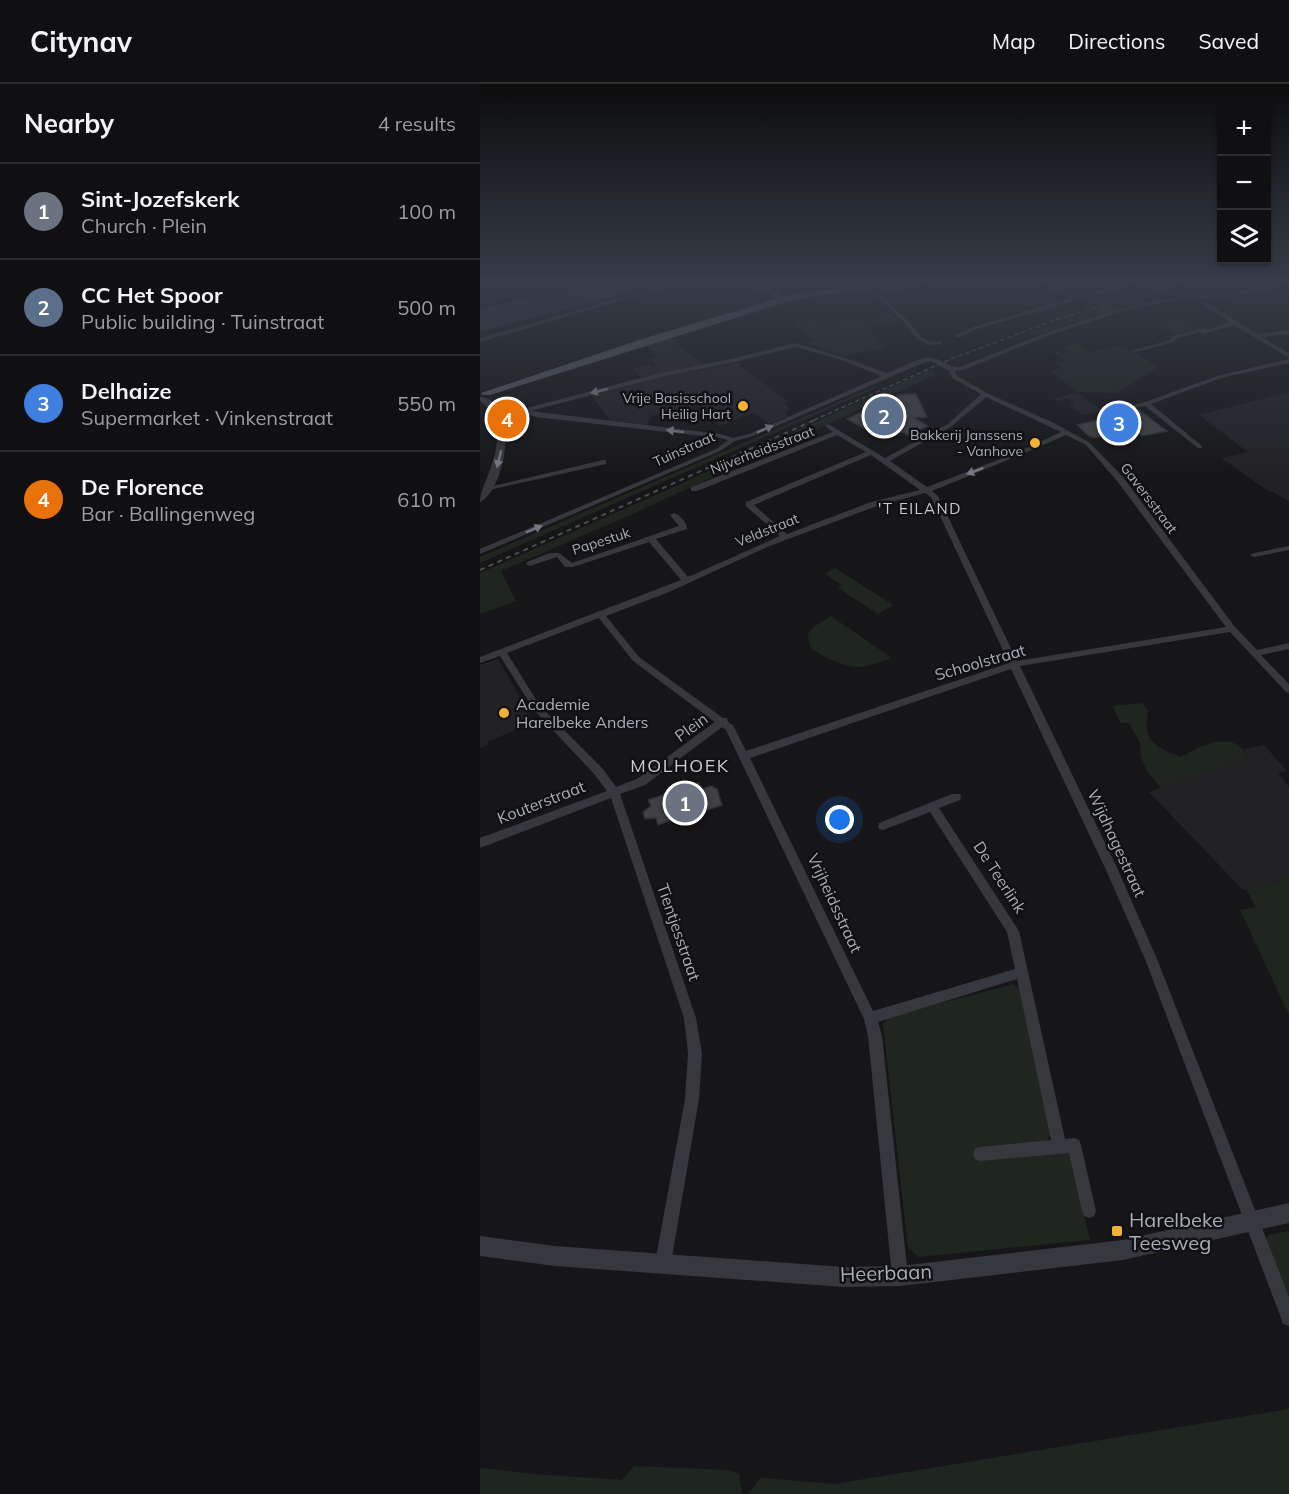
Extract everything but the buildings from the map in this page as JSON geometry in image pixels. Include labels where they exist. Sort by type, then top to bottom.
[{"type":"main road","points":[[482,396],[632,346]]},
{"type":"street","points":[[500,414],[523,411],[660,375],[797,346]]},
{"type":"street","points":[[803,346],[889,376]]},
{"type":"street","points":[[927,346],[934,350],[944,348],[944,346]]},
{"type":"street","points":[[952,370],[961,369],[1017,346]]},
{"type":"street","points":[[1134,351],[1151,346]]},
{"type":"street","points":[[1272,346],[1289,356]]},
{"type":"street","points":[[932,359],[934,350]]},
{"type":"street","name":"Gaversstraat","points":[[932,359],[952,370],[954,376],[986,394],[1088,444],[1120,479],[1232,628],[1289,690]]},
{"type":"street","name":"Tuinstraat","points":[[480,552],[718,450],[733,441],[932,359]]},
{"type":"street","points":[[1124,408],[1146,404],[1219,377],[1289,361]]},
{"type":"street","points":[[885,461],[950,425],[986,394]]},
{"type":"street","points":[[480,499],[489,488],[501,449],[500,414],[493,404],[482,396]]},
{"type":"street","points":[[1146,404],[1200,447]]},
{"type":"street","points":[[523,411],[536,415],[721,436],[733,441]]},
{"type":"street","name":"Nijverheidsstraat","points":[[828,426],[927,490]]},
{"type":"street","name":"Nijverheidsstraat","points":[[694,489],[838,432]]},
{"type":"street","name":"Veldstraat","points":[[480,660],[687,581],[786,537],[874,504],[927,490],[1067,432]]},
{"type":"street","points":[[786,537],[749,504],[870,453]]},
{"type":"street","points":[[489,488],[603,462]]},
{"type":"street","name":"Wijdhagestraat","points":[[927,490],[933,496],[1015,664],[1151,959],[1289,1318]]},
{"type":"street","name":"Papestuk","points":[[530,564],[559,555],[568,565],[573,565],[684,527],[674,515]]},
{"type":"street","name":"Papestuk","points":[[651,539],[687,581]]},
{"type":"street","points":[[1254,555],[1289,548]]},
{"type":"street","name":"Vrijheidsstraat","points":[[599,614],[636,659],[724,721],[730,728],[870,1018],[875,1036],[891,1173],[900,1276]]},
{"type":"street","name":"Schoolstraat","points":[[744,756],[1015,664],[1232,628]]},
{"type":"street","points":[[1255,653],[1289,646]]},
{"type":"street","name":"Tientjesstraat","points":[[502,652],[537,708],[599,772],[614,792],[690,1018],[695,1053],[692,1098],[663,1263]]},
{"type":"street","name":"Plein","points":[[614,792],[641,782],[724,721]]},
{"type":"street","name":"Kouterstraat","points":[[480,843],[614,792]]},
{"type":"street","points":[[883,826],[957,797]]},
{"type":"street","name":"De Teerlink","points":[[933,807],[1009,924],[1023,972],[1059,1146]]},
{"type":"street","points":[[870,1018],[1023,972]]},
{"type":"street","points":[[980,1154],[1074,1145],[1089,1211]]},
{"type":"street","name":"Heerbaan","points":[[480,1246],[521,1253],[844,1276],[900,1276],[1123,1250],[1289,1214]]},
{"type":"shaded area","points":[[646,346],[679,346],[704,364],[641,377],[632,369],[649,364],[653,367],[658,366],[650,359],[659,356]]},
{"type":"shaded area","points":[[815,346],[882,346],[884,349],[841,356]]},
{"type":"shaded area","points":[[1081,346],[1092,352],[1123,346],[1158,367],[1117,393],[1077,392],[1050,371],[1062,368],[1057,363],[1066,361],[1053,352],[1058,351],[1063,354],[1068,352],[1061,347]]},
{"type":"shaded area","points":[[737,363],[787,401],[783,403],[791,409],[784,411],[788,416],[769,424],[754,413],[719,426],[698,404],[652,416],[646,425],[610,420],[591,395],[657,378]]},
{"type":"shaded area","points":[[931,369],[934,373],[939,373],[628,516],[501,571],[516,601],[480,614],[480,573]]},
{"type":"shaded area","points":[[875,386],[878,387],[480,563],[480,557]]},
{"type":"shaded area","points":[[1077,392],[1103,411],[1083,415],[1069,404],[1074,403],[1069,398],[1056,401],[1053,399]]},
{"type":"shaded area","points":[[1289,392],[1289,501],[1264,488],[1221,458],[1248,452],[1199,415]]},
{"type":"shaded area","points":[[835,568],[893,605],[878,614],[838,588],[842,585],[825,574]]},
{"type":"shaded area","points":[[831,616],[892,658],[868,666],[855,667],[836,662],[812,650],[807,636],[812,628]]},
{"type":"shaded area","name":"Academie Harelbeke Anders","points":[[498,659],[534,722],[487,742],[488,745],[480,748],[480,665]]},
{"type":"shaded area","points":[[1142,703],[1148,711],[1149,736],[1164,750],[1181,757],[1198,748],[1225,741],[1242,748],[1248,757],[1161,788],[1147,771],[1141,757],[1140,743],[1129,723],[1121,723],[1112,706]]},
{"type":"shaded area","points":[[1264,745],[1287,771],[1278,773],[1289,787],[1289,876],[1273,883],[1243,890],[1149,792],[1248,757],[1244,749]]},
{"type":"shaded area","points":[[1289,876],[1289,1015],[1240,910],[1256,907],[1246,889],[1273,883]]},
{"type":"shaded area","points":[[1014,984],[1022,992],[1050,1135],[1046,1143],[1070,1151],[1090,1240],[918,1257],[908,1247],[883,1024],[888,1017]]},
{"type":"shaded area","points":[[1289,1231],[1289,1307],[1265,1241],[1268,1235]]},
{"type":"shaded area","points":[[1289,1409],[1289,1494],[748,1494],[761,1478],[834,1484]]},
{"type":"shaded area","points":[[634,1466],[728,1470],[739,1474],[742,1494],[480,1494],[480,1468],[622,1480]]},
{"type":"railway","points":[[814,420],[951,359],[986,346]]},
{"type":"railway","points":[[480,570],[817,419]]},
{"type":"place","name":"Vrije Basisschool Heilig Hart","points":[[743,406]]},
{"type":"place","name":"CC Het Spoor","points":[[884,416]]},
{"type":"place","name":"De Florence","points":[[507,419]]},
{"type":"place","name":"Delhaize","points":[[1119,423]]},
{"type":"place","name":"Bakkerij Janssens - Vanhove","points":[[1035,443]]},
{"type":"place","name":"Academie Harelbeke Anders","points":[[504,713]]},
{"type":"place","name":"Sint-Jozefskerk","points":[[685,803]]},
{"type":"place","name":"Harelbeke Teesweg","points":[[1117,1231]]},
{"type":"district","name":"'T EILAND","points":[[920,509]]},
{"type":"district","name":"MOLHOEK","points":[[680,766]]}]
